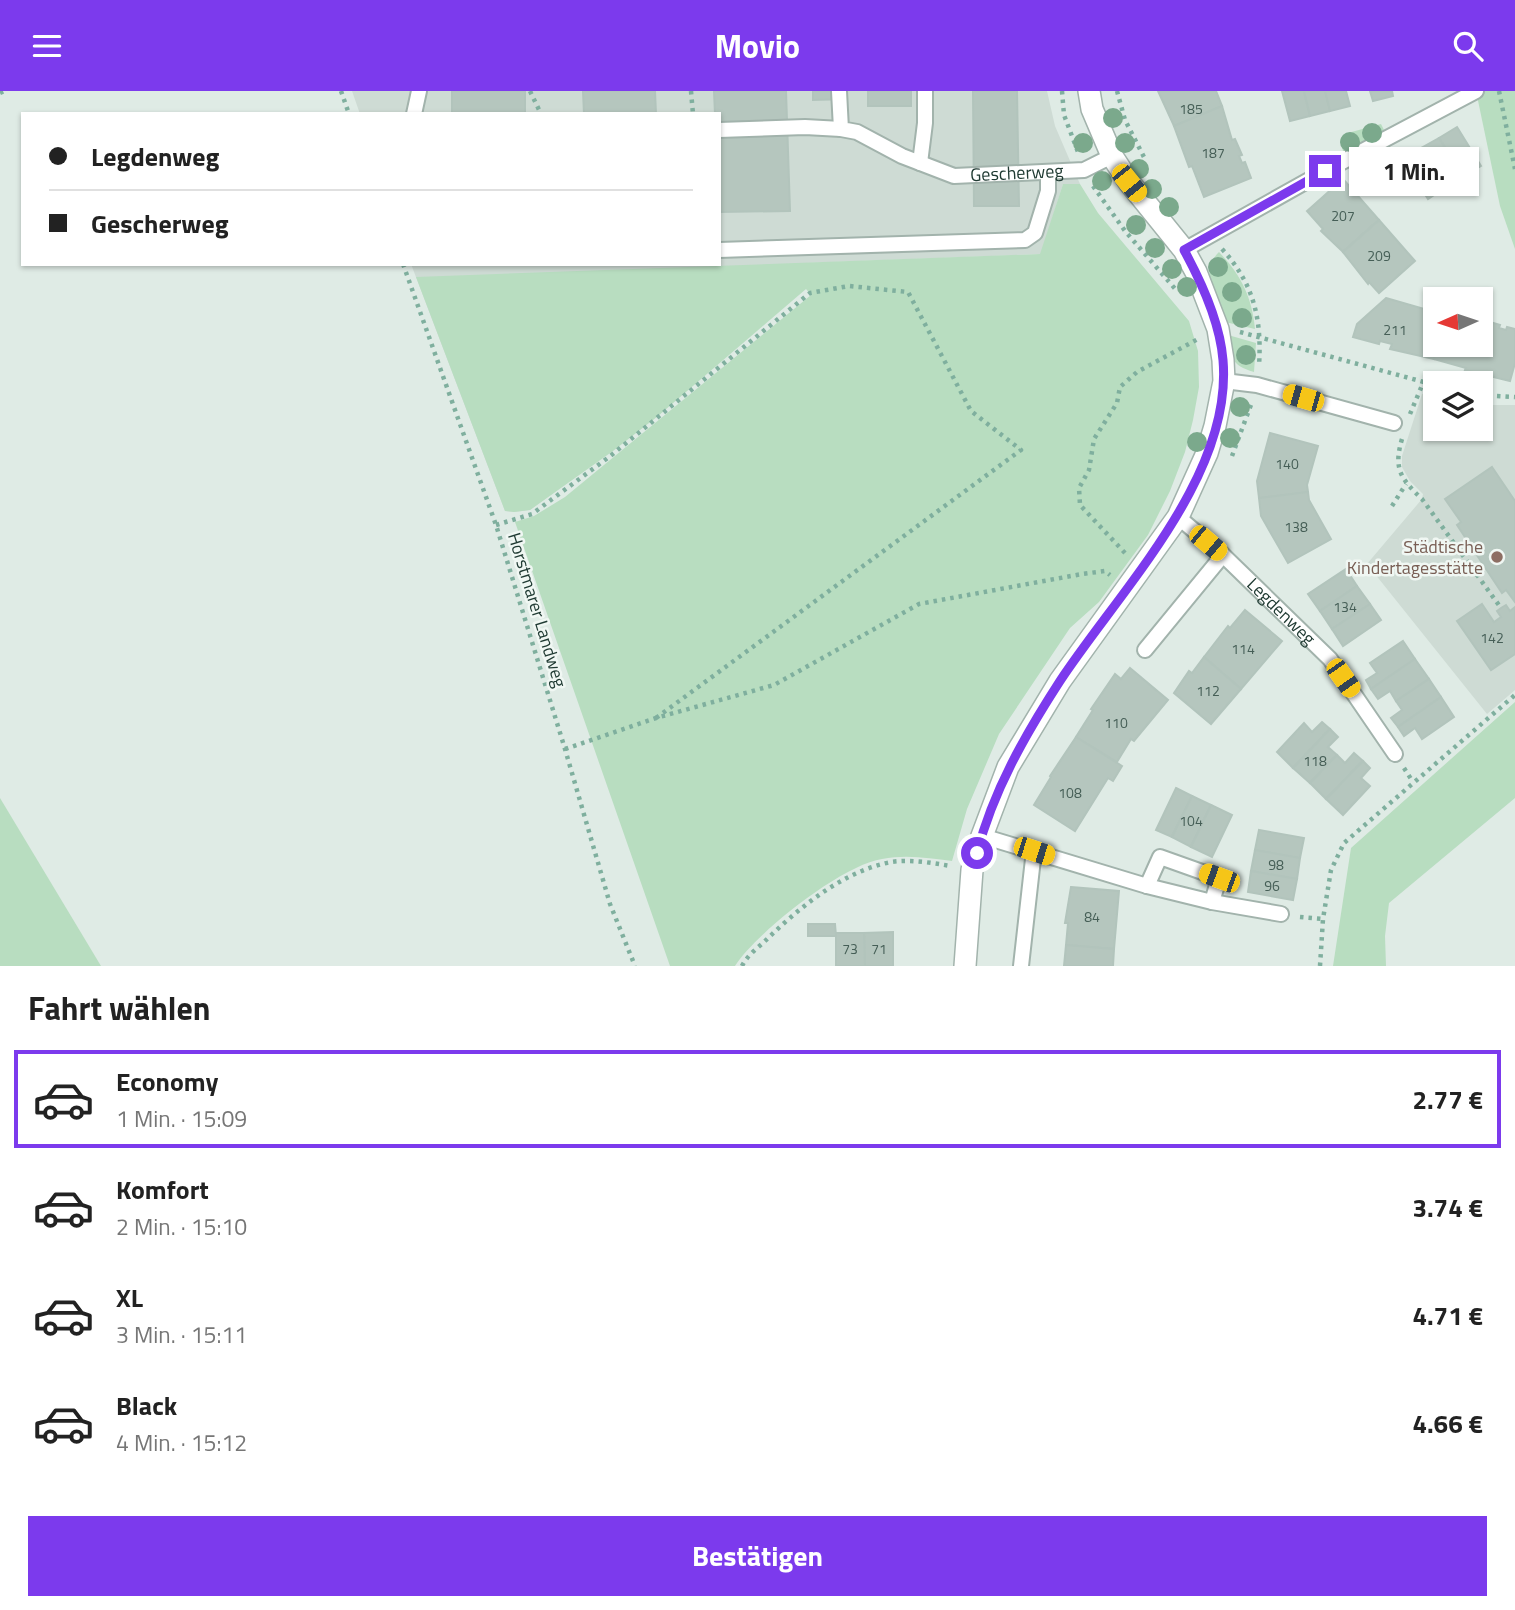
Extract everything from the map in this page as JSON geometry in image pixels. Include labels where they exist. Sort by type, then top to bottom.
[{"type":"street","points":[[965,966],[972,870],[1008,767],[1060,681],[1178,517],[1207,453],[1224,381],[1217,329],[1196,272],[1184,250],[1129,183],[1112,156],[1092,109],[1089,91]]},
{"type":"lane","points":[[414,112],[419,91]]},
{"type":"lane","points":[[839,91],[841,129]]},
{"type":"lane","points":[[920,163],[925,123],[925,91]]},
{"type":"lane","points":[[1184,250],[1325,171],[1476,92]]},
{"type":"lane","name":"Gescherweg","points":[[721,130],[805,127],[857,132],[920,163],[954,176],[1084,170],[1112,156]]},
{"type":"lane","points":[[721,250],[1025,240],[1035,233],[1048,191],[1048,172]]},
{"type":"lane","points":[[1224,381],[1257,385],[1394,423]]},
{"type":"lane","name":"Legdenweg","points":[[1178,517],[1223,555],[1330,659],[1395,754]]},
{"type":"lane","points":[[1145,650],[1223,555]]},
{"type":"lane","points":[[982,836],[1147,886],[1212,902],[1280,914]]},
{"type":"lane","points":[[1021,966],[1034,851]]},
{"type":"lane","points":[[1147,886],[1160,857],[1219,878],[1212,902]]},
{"type":"path","points":[[341,91],[348,112]]},
{"type":"path","points":[[530,91],[540,112]]},
{"type":"path","points":[[691,91],[692,112]]},
{"type":"path","points":[[1062,91],[1064,115],[1084,170],[1125,231],[1183,298]]},
{"type":"path","points":[[1117,91],[1125,120],[1147,163]]},
{"type":"path","points":[[1499,91],[1515,169]]},
{"type":"path","points":[[1210,235],[1238,267],[1250,289],[1261,337],[1257,385],[1229,464]]},
{"type":"path","name":"Horstmarer Landweg","points":[[404,266],[496,525],[610,904],[635,966]]},
{"type":"path","points":[[496,525],[532,514],[609,457],[810,293],[849,286],[908,292],[971,411],[1021,450],[656,718]]},
{"type":"path","points":[[1141,568],[1080,505],[1079,488],[1089,470],[1094,439],[1117,403],[1121,387],[1137,372],[1217,329]]},
{"type":"path","points":[[1261,337],[1423,383],[1410,417]]},
{"type":"path","points":[[1493,396],[1515,397]]},
{"type":"path","points":[[1403,437],[1397,456],[1398,469],[1406,484],[1422,499],[1501,608]]},
{"type":"path","points":[[1392,506],[1406,484]]},
{"type":"path","points":[[565,749],[656,718],[774,685],[919,604],[1105,571],[1127,587]]},
{"type":"path","points":[[1320,966],[1323,919],[1331,870],[1344,843],[1515,695]]},
{"type":"path","points":[[742,966],[769,937],[812,899],[846,879],[892,862],[916,861],[972,870]]},
{"type":"shaded area","points":[[352,91],[1047,91],[1055,126],[1080,184],[1063,184],[1041,254],[806,263],[658,416],[530,510],[514,512],[505,511],[412,266],[721,266],[721,112],[359,112]]},
{"type":"shaded area","points":[[1422,394],[1423,441],[1493,441],[1493,405],[1515,405],[1515,690],[1487,714],[1367,564],[1422,499],[1423,494],[1410,481],[1402,467],[1402,456]]},
{"type":"green space","points":[[1476,91],[1515,91],[1515,249],[1500,206]]},
{"type":"green space","points":[[1381,124],[1385,132],[1350,154],[1343,151],[1340,140],[1344,134]]},
{"type":"green space","points":[[1063,184],[1080,184],[1098,213],[1189,321],[1198,351],[1199,387],[1193,420],[1185,452],[1170,491],[1148,535],[1099,602],[1070,628],[999,734],[967,809],[952,861],[900,857],[865,864],[845,873],[802,902],[762,936],[735,966],[670,966],[515,522],[534,516],[565,497],[811,295],[806,289],[658,416],[613,451],[530,510],[514,512],[505,511],[416,277],[1040,254]]},
{"type":"green space","points":[[1219,252],[1244,287],[1255,329],[1225,322],[1209,277],[1213,260]]},
{"type":"green space","points":[[1228,335],[1256,343],[1254,372],[1240,367],[1233,359]]},
{"type":"green space","points":[[1515,702],[1515,798],[1389,903],[1385,936],[1386,966],[1333,966],[1351,848]]},
{"type":"green space","points":[[0,798],[101,966],[0,966]]},
{"type":"building","points":[[452,91],[525,91],[525,112],[452,112]]},
{"type":"building","points":[[583,91],[655,91],[656,112],[584,112]]},
{"type":"building","points":[[714,91],[786,91],[790,211],[721,212],[721,112],[715,112]]},
{"type":"building","points":[[813,91],[847,91],[847,99],[813,100]]},
{"type":"building","points":[[868,91],[911,91],[911,106],[868,106]]},
{"type":"building","points":[[973,91],[1017,91],[1019,206],[974,206]]},
{"type":"building","points":[[1158,91],[1216,91],[1222,106],[1174,126]]},
{"type":"building","points":[[1282,91],[1304,91],[1310,116],[1290,121]]},
{"type":"building","points":[[1304,91],[1325,91],[1330,111],[1310,116]]},
{"type":"building","points":[[1325,91],[1346,91],[1350,106],[1330,111]]},
{"type":"building","points":[[1370,91],[1392,91],[1393,96],[1373,101]]},
{"type":"building","points":[[1222,106],[1232,140],[1235,139],[1242,155],[1239,156],[1242,163],[1245,162],[1251,178],[1204,197],[1192,166],[1189,167],[1174,126]]},
{"type":"building","points":[[1457,127],[1481,166],[1463,177],[1439,138]]},
{"type":"building","points":[[1439,138],[1463,177],[1446,187],[1421,148]]},
{"type":"building","points":[[1421,148],[1446,187],[1428,199],[1403,159]]},
{"type":"building","points":[[1343,179],[1379,220],[1343,252],[1321,231],[1323,229],[1307,211]]},
{"type":"building","points":[[1379,220],[1415,261],[1379,293],[1369,282],[1368,284],[1343,252]]},
{"type":"building","points":[[1386,298],[1423,309],[1423,356],[1390,349],[1392,344],[1380,341],[1379,344],[1353,337],[1357,324]]},
{"type":"building","points":[[1493,323],[1506,330],[1507,327],[1515,329],[1515,363],[1510,381],[1493,377],[1493,371],[1469,371],[1434,359],[1493,357]]},
{"type":"building","points":[[1270,433],[1318,446],[1307,485],[1308,492],[1259,498],[1257,481]]},
{"type":"building","name":"Städtische Kindertagesstätte","points":[[1492,467],[1515,501],[1515,602],[1506,590],[1502,593],[1457,525],[1461,522],[1445,499]]},
{"type":"building","points":[[1308,492],[1309,500],[1331,539],[1288,563],[1261,516],[1259,498]]},
{"type":"building","points":[[1346,569],[1357,586],[1320,611],[1308,594]]},
{"type":"building","points":[[1357,586],[1370,604],[1332,629],[1320,611]]},
{"type":"building","points":[[1370,604],[1381,620],[1343,646],[1332,629]]},
{"type":"building","name":"Städtische Kindertagesstätte","points":[[1482,604],[1494,622],[1501,617],[1497,611],[1501,608],[1506,605],[1510,611],[1515,607],[1515,654],[1491,670],[1457,621]]},
{"type":"building","points":[[1245,610],[1282,641],[1241,689],[1204,657],[1228,626],[1230,628]]},
{"type":"building","points":[[1403,641],[1415,659],[1371,689],[1366,680],[1377,673],[1370,663]]},
{"type":"building","points":[[1204,657],[1241,689],[1211,724],[1174,693],[1189,671],[1192,673]]},
{"type":"building","points":[[1415,659],[1429,679],[1396,701],[1390,691],[1378,699],[1371,689]]},
{"type":"building","points":[[1130,668],[1168,700],[1134,741],[1131,739],[1117,762],[1076,737],[1115,674],[1121,679]]},
{"type":"building","points":[[1429,679],[1441,697],[1398,727],[1391,718],[1402,710],[1396,701]]},
{"type":"building","points":[[1441,697],[1454,717],[1422,739],[1415,728],[1404,736],[1398,727]]},
{"type":"building","points":[[1322,722],[1330,729],[1293,768],[1277,752],[1304,723],[1312,732]]},
{"type":"building","points":[[1330,729],[1338,737],[1328,747],[1337,755],[1310,783],[1293,768]]},
{"type":"building","points":[[1076,737],[1122,766],[1113,781],[1108,778],[1075,831],[1034,805]]},
{"type":"building","points":[[1354,753],[1363,761],[1326,799],[1310,783],[1337,755],[1345,763]]},
{"type":"building","points":[[1363,761],[1370,768],[1361,778],[1370,786],[1343,815],[1326,799]]},
{"type":"building","points":[[1176,788],[1192,796],[1172,837],[1156,830]]},
{"type":"building","points":[[1192,796],[1211,805],[1191,847],[1172,837]]},
{"type":"building","points":[[1211,805],[1232,815],[1212,857],[1191,847]]},
{"type":"building","points":[[1259,830],[1304,838],[1300,858],[1255,850]]},
{"type":"building","points":[[1255,850],[1300,858],[1297,879],[1251,871]]},
{"type":"building","points":[[1251,871],[1297,879],[1293,900],[1248,892]]},
{"type":"building","points":[[1071,887],[1119,891],[1114,949],[1066,945],[1068,923],[1065,923]]},
{"type":"building","points":[[808,924],[835,924],[836,936],[808,936]]},
{"type":"building","points":[[893,932],[893,966],[865,966],[864,933]]},
{"type":"building","points":[[836,933],[864,933],[865,966],[836,966]]},
{"type":"building","points":[[1066,945],[1114,949],[1113,966],[1064,966]]},
{"type":"place","name":"Städtische Kindertagesstätte","points":[[1497,557]]},
{"type":"route","points":[[977,853],[1008,767],[1060,681],[1178,517],[1207,453],[1221,403],[1223,360],[1217,329],[1196,272],[1184,250],[1325,171]]}]
